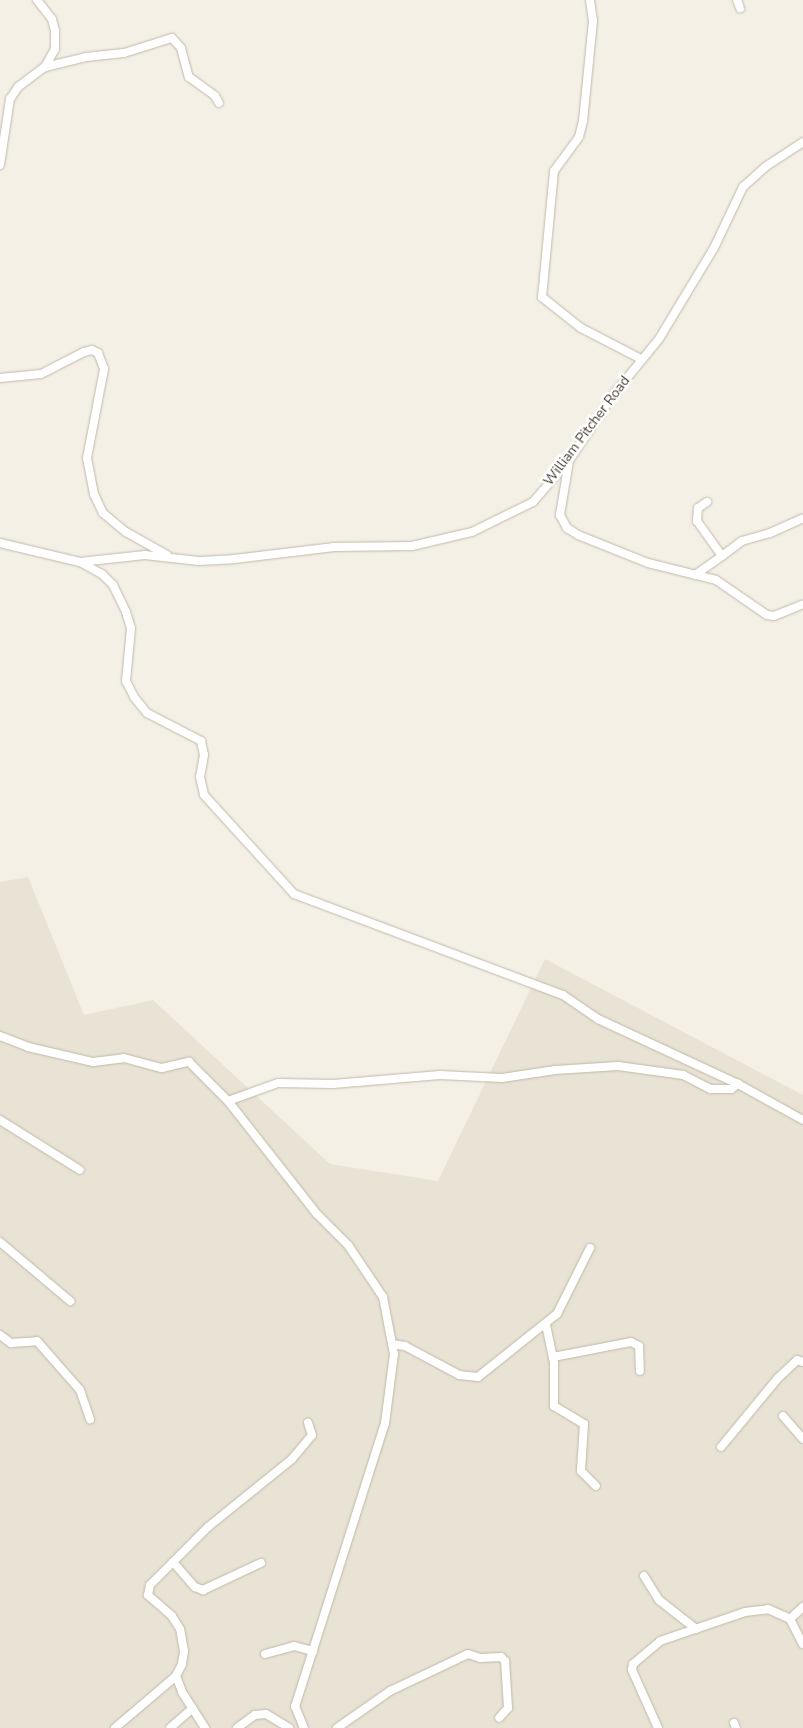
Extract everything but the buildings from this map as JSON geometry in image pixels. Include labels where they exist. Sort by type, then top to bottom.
[{"type":"street","points":[[37,0],[52,19],[55,31],[55,49],[45,67]]},
{"type":"street","points":[[590,0],[594,21],[583,121],[579,137],[554,171],[542,296],[581,328],[641,359]]},
{"type":"street","points":[[0,166],[10,98],[18,87],[45,67],[86,57],[124,53],[172,38],[181,48],[189,77],[215,96],[219,104]]},
{"type":"street","name":"William Pitcher Road","points":[[0,543],[80,562],[144,555],[216,560],[334,547],[412,546],[472,532],[533,502],[570,459],[641,359],[659,339],[714,248],[743,187],[765,167],[803,142]]},
{"type":"street","points":[[0,378],[40,374],[84,352],[92,350],[98,354],[104,369],[87,458],[94,494],[103,512],[126,532],[169,556]]},
{"type":"street","points":[[570,459],[560,504],[560,515],[567,528],[614,550],[728,585],[767,615],[774,616],[803,604]]},
{"type":"street","points":[[706,502],[698,508],[697,522],[722,556]]},
{"type":"street","points":[[695,575],[742,541],[770,533],[803,518]]},
{"type":"street","points":[[80,562],[102,574],[113,586],[126,612],[130,628],[126,681],[134,697],[147,713],[201,741],[204,795],[294,894],[563,995],[598,1020],[738,1084],[803,1120]]},
{"type":"street","points":[[0,1036],[28,1047],[93,1062],[124,1058],[162,1068],[189,1062],[228,1101],[318,1214],[352,1250],[383,1296],[394,1354],[385,1423],[295,1706],[304,1728]]},
{"type":"street","points":[[228,1101],[278,1083],[334,1084],[440,1075],[502,1078],[555,1070],[618,1066],[683,1075],[711,1089],[732,1089],[738,1084]]},
{"type":"street","points":[[0,1120],[80,1170]]},
{"type":"street","points":[[0,1242],[70,1301]]},
{"type":"street","points":[[392,1344],[405,1346],[459,1376],[478,1377],[546,1325],[557,1314],[590,1248]]},
{"type":"street","points":[[546,1325],[554,1357],[554,1406],[584,1424],[580,1471],[596,1486]]},
{"type":"street","points":[[0,1335],[11,1343],[37,1341],[80,1390],[90,1419]]},
{"type":"street","points":[[554,1357],[631,1342],[639,1346],[640,1370]]},
{"type":"street","points":[[721,1448],[778,1378],[797,1360],[803,1362]]},
{"type":"street","points":[[783,1416],[803,1440]]},
{"type":"street","points":[[114,1728],[176,1676],[184,1651],[180,1629],[172,1616],[148,1595],[148,1591],[173,1562],[208,1527],[292,1459],[312,1435],[308,1423]]},
{"type":"street","points":[[173,1562],[195,1587],[204,1590],[261,1563]]},
{"type":"street","points":[[644,1576],[659,1600],[696,1629]]},
{"type":"street","points":[[790,1619],[803,1607]]},
{"type":"street","points":[[658,1728],[632,1670],[633,1664],[660,1641],[745,1612],[768,1609],[790,1619],[803,1644]]},
{"type":"street","points":[[265,1654],[294,1646],[314,1650]]},
{"type":"street","points":[[336,1728],[390,1691],[468,1654],[480,1658],[501,1657],[506,1661],[508,1708],[499,1718]]},
{"type":"street","points":[[176,1676],[192,1708],[205,1728]]},
{"type":"street","points":[[170,1728],[192,1708]]},
{"type":"street","points":[[237,1728],[254,1715],[266,1714],[289,1728]]},
{"type":"shaded area","points":[[28,877],[84,1015],[153,1000],[330,1164],[438,1181],[545,959],[803,1095],[803,1728],[0,1728],[0,882]]}]
